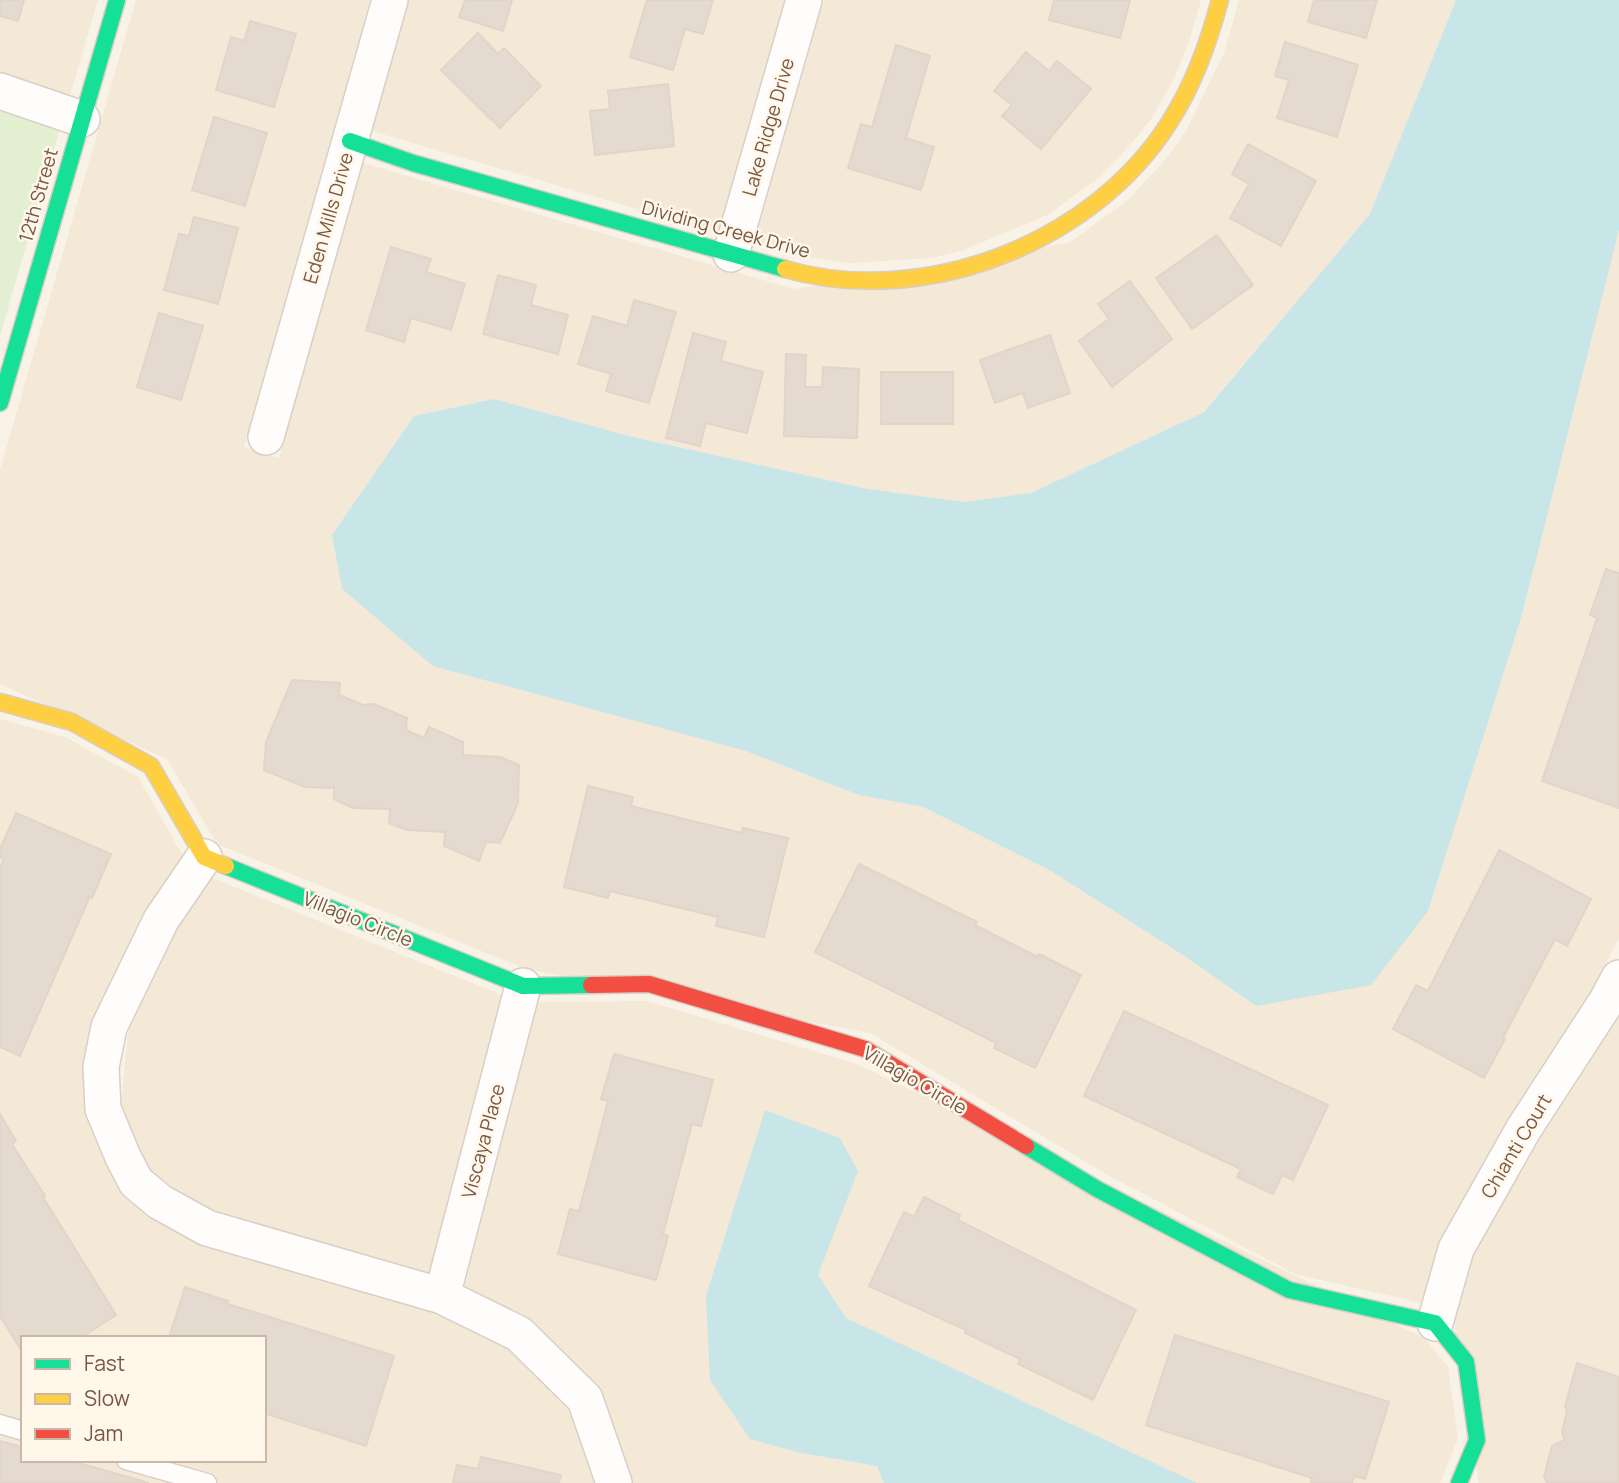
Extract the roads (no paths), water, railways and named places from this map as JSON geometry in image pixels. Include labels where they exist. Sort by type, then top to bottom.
[{"type":"street","name":"12th Street","points":[[0,402],[117,0]]},
{"type":"street","name":"Eden Mills Drive","points":[[266,437],[390,0]]},
{"type":"street","name":"Lake Ridge Drive","points":[[731,254],[804,0]]},
{"type":"street","name":"Dividing Creek Drive","points":[[350,141],[413,163],[798,273],[850,280],[906,279],[968,267],[1049,234],[1113,190],[1152,148],[1169,125],[1196,73],[1220,0]]},
{"type":"street","points":[[0,91],[82,119]]},
{"type":"street","points":[[0,702],[72,722],[151,766],[204,857],[161,920],[109,1027],[101,1067],[103,1110],[122,1157],[136,1182],[160,1202],[207,1228],[442,1296],[519,1334],[584,1399],[614,1483]]},
{"type":"street","name":"Villagio Circle","points":[[204,857],[523,986],[649,984],[865,1049],[1097,1189],[1289,1290],[1434,1323]]},
{"type":"street","name":"Chianti Court","points":[[1434,1323],[1456,1249],[1523,1130],[1619,978]]},
{"type":"street","name":"Viscaya Place","points":[[442,1296],[523,986]]},
{"type":"street","points":[[1434,1323],[1466,1362],[1477,1440],[1460,1483]]},
{"type":"lane","points":[[0,1424],[21,1430]]},
{"type":"lane","points":[[133,1462],[206,1483]]},
{"type":"water","points":[[1456,0],[1619,0],[1619,230],[1522,615],[1428,911],[1371,985],[1256,1006],[1183,955],[1051,871],[923,807],[859,795],[746,751],[433,666],[342,589],[332,535],[414,416],[494,399],[633,437],[868,489],[964,502],[1031,493],[1204,412],[1370,214]]},
{"type":"water","points":[[765,1110],[840,1138],[858,1171],[818,1275],[846,1318],[1197,1483],[884,1483],[877,1466],[801,1453],[750,1439],[710,1380],[706,1296]]}]
